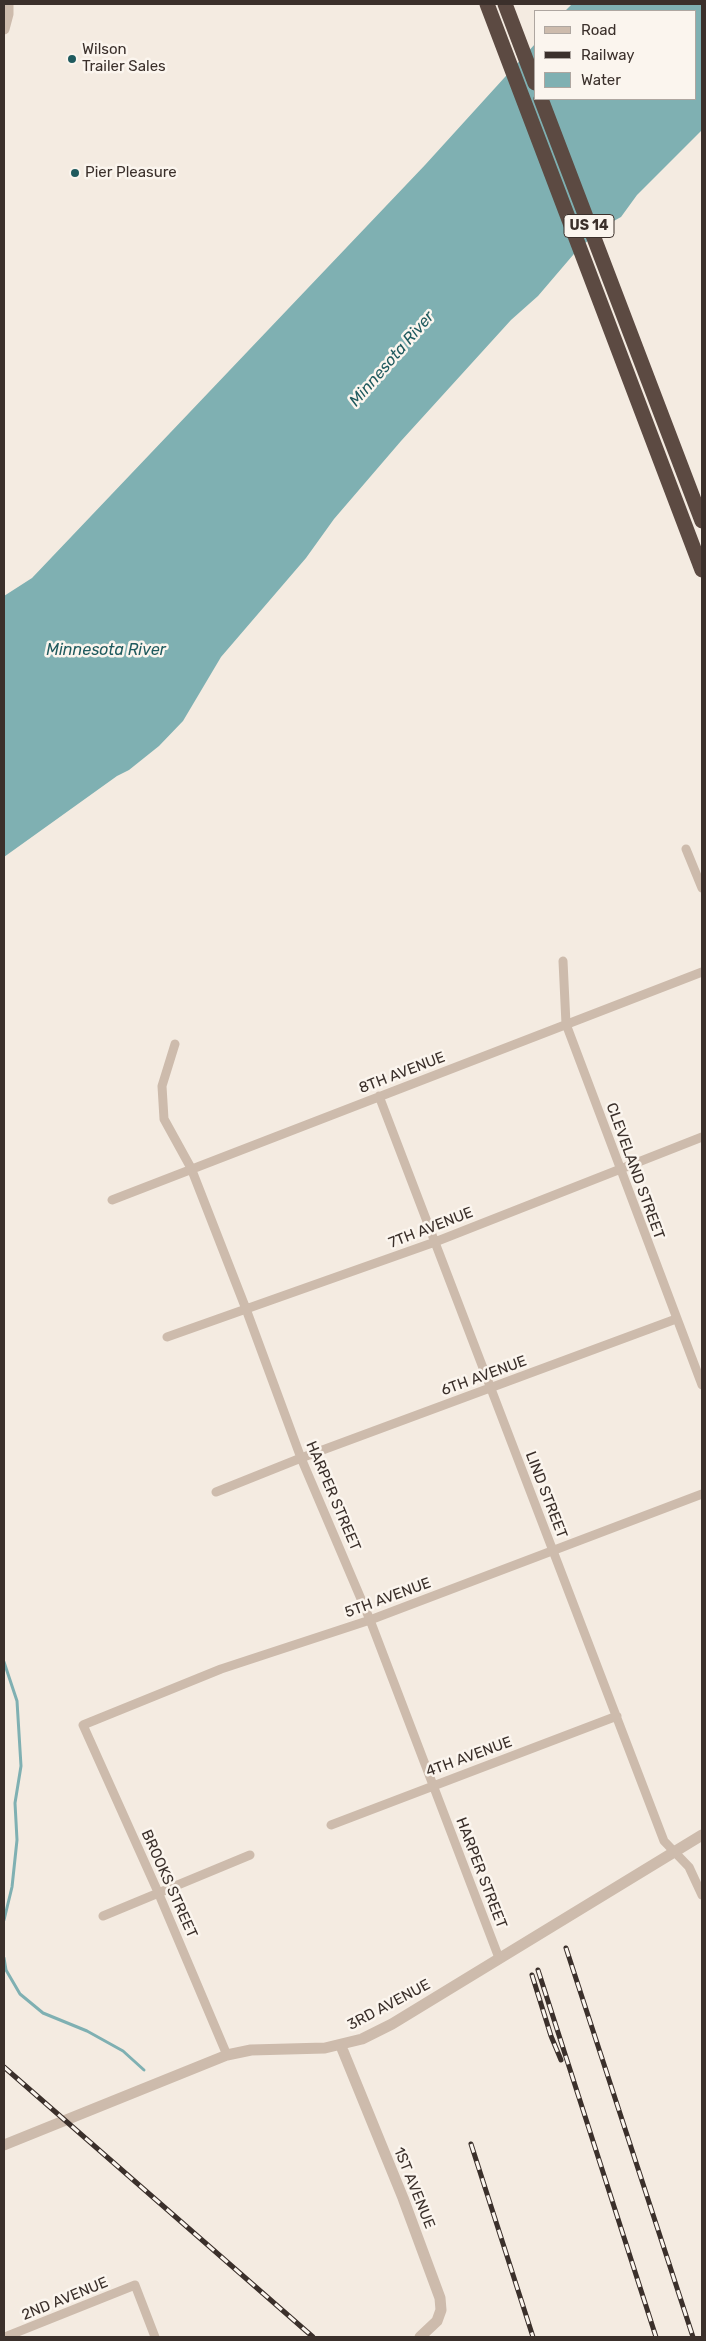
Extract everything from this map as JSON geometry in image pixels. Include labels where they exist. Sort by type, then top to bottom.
[{"type":"highway","name":"US 14","points":[[487,4],[702,570]]},
{"type":"highway","points":[[505,4],[534,80]]},
{"type":"highway","name":"US 14","points":[[541,100],[702,521]]},
{"type":"street","points":[[4,29],[8,14],[8,4]]},
{"type":"street","points":[[686,849],[702,888]]},
{"type":"street","name":"CLEVELAND STREET","points":[[563,961],[566,1024],[702,1385]]},
{"type":"street","name":"8TH AVENUE","points":[[112,1200],[702,972]]},
{"type":"street","name":"HARPER STREET","points":[[176,1044],[162,1086],[164,1119],[191,1168],[301,1458],[370,1620],[500,1958]]},
{"type":"street","name":"LIND STREET","points":[[379,1096],[664,1841],[689,1868],[702,1895]]},
{"type":"street","name":"7TH AVENUE","points":[[167,1337],[435,1242],[702,1137]]},
{"type":"street","name":"6TH AVENUE","points":[[216,1492],[301,1458],[676,1318]]},
{"type":"street","name":"5TH AVENUE","points":[[83,1725],[221,1669],[370,1620],[702,1494]]},
{"type":"street","name":"4TH AVENUE","points":[[331,1825],[617,1716]]},
{"type":"street","name":"BROOKS STREET","points":[[83,1725],[228,2055]]},
{"type":"street","name":"3RD AVENUE","points":[[4,2145],[228,2055],[250,2050],[304,2050],[341,2046],[362,2040],[392,2024],[702,1835]]},
{"type":"street","points":[[103,1916],[250,1855]]},
{"type":"street","name":"1ST AVENUE","points":[[341,2046],[408,2212],[440,2298],[441,2310],[437,2321],[420,2337]]},
{"type":"street","name":"2ND AVENUE","points":[[6,2337],[135,2285],[155,2337]]},
{"type":"water","name":"Minnesota River","points":[[572,4],[702,4],[702,130],[637,195],[621,217],[610,223],[579,248],[538,296],[511,320],[401,441],[334,519],[306,558],[221,657],[183,721],[159,746],[129,770],[117,776],[4,857],[4,596],[32,578],[425,165],[534,45],[534,100],[696,100],[696,10],[566,10]]},
{"type":"waterway","points":[[4,1662],[17,1701],[21,1766],[15,1803],[17,1840],[12,1887],[4,1920]]},
{"type":"waterway","points":[[4,1958],[6,1970],[20,1994],[43,2013],[87,2031],[123,2051],[144,2070]]},
{"type":"railway","points":[[566,1948],[693,2337]]},
{"type":"railway","points":[[538,1970],[656,2337]]},
{"type":"railway","points":[[532,1975],[551,2036],[561,2060]]},
{"type":"railway","points":[[4,2067],[313,2337]]},
{"type":"railway","points":[[471,2144],[533,2337]]},
{"type":"place","name":"Wilson Trailer Sales","points":[[72,59]]},
{"type":"place","name":"Pier Pleasure","points":[[75,173]]}]
